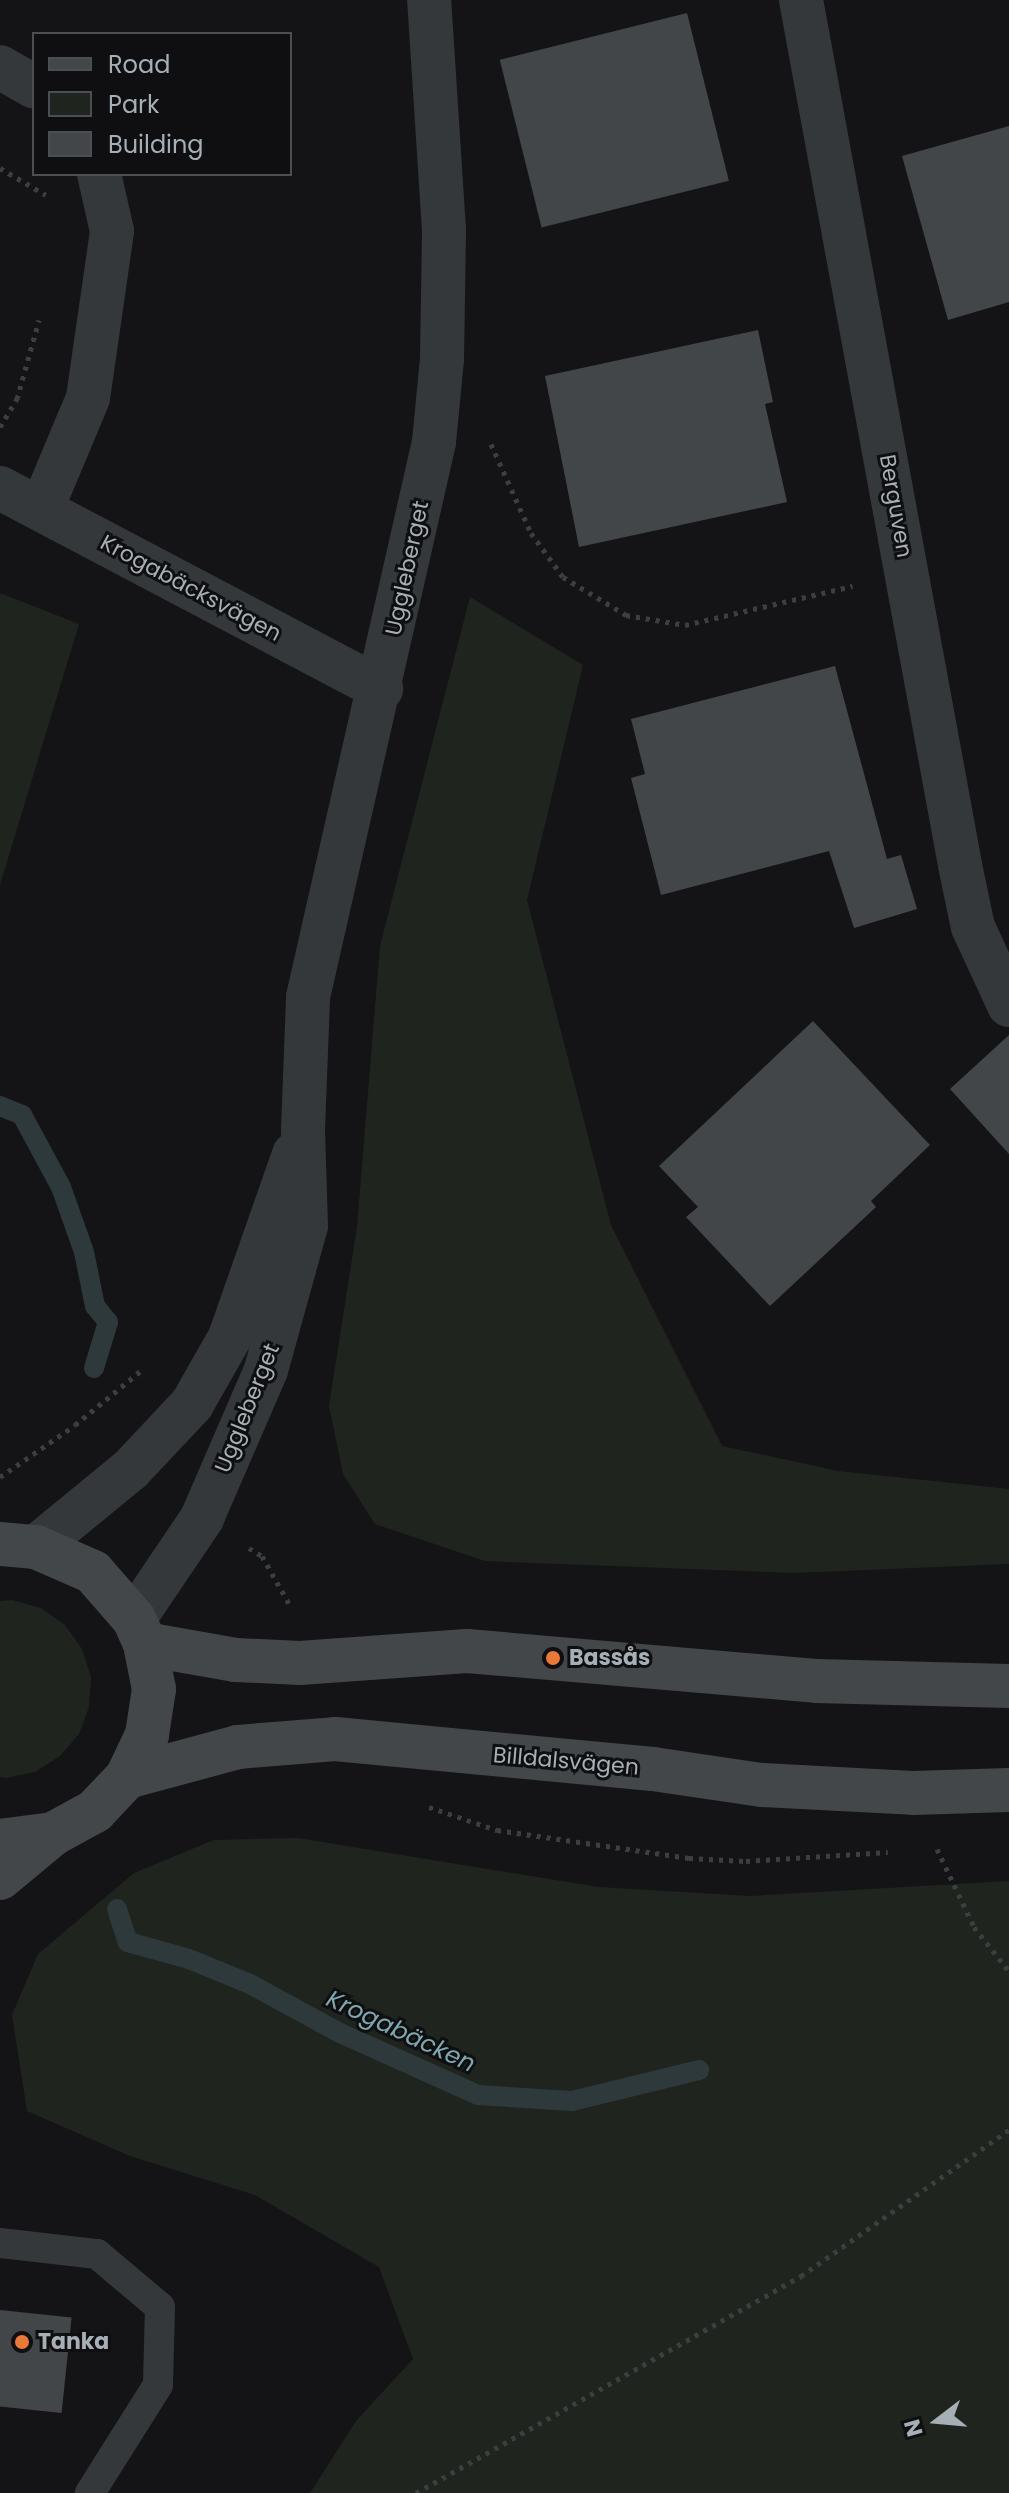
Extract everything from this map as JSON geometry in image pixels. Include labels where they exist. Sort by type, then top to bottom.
[{"type":"street","name":"Uggleberget","points":[[140,1631],[202,1518],[266,1370],[306,1226],[303,1129],[308,997],[381,689],[434,442],[442,359],[444,230],[429,0]]},
{"type":"street","name":"Berguven","points":[[801,0],[973,927],[1009,1005]]},
{"type":"street","points":[[0,67],[32,86]]},
{"type":"street","points":[[42,508],[88,398],[112,231],[99,176]]},
{"type":"street","name":"Krogabäcksvägen","points":[[0,488],[381,689]]},
{"type":"street","name":"Uggleberget","points":[[18,1546],[131,1469],[192,1404],[230,1337],[303,1129]]},
{"type":"street","points":[[0,1878],[53,1834],[95,1811],[127,1777],[147,1735],[154,1689],[140,1631],[93,1572],[18,1546]]},
{"type":"street","points":[[140,1631],[236,1660],[284,1663],[467,1651],[816,1681],[1009,1686]]},
{"type":"street","name":"Billdalsvägen","points":[[127,1777],[238,1747],[335,1739],[653,1769],[762,1785],[913,1793],[1009,1790]]},
{"type":"street","points":[[0,1841],[53,1834]]},
{"type":"lane","points":[[0,2243],[97,2254],[160,2307],[158,2385],[90,2493]]},
{"type":"path","points":[[0,168],[52,199]]},
{"type":"path","points":[[0,427],[17,399],[40,315]]},
{"type":"path","points":[[489,437],[531,533],[563,577],[626,615],[685,625],[908,571]]},
{"type":"path","points":[[0,1477],[75,1425]]},
{"type":"path","points":[[418,1803],[497,1830],[689,1858],[746,1861],[905,1850]]},
{"type":"path","points":[[921,1849],[951,1847]]},
{"type":"path","points":[[937,1848],[974,1927],[1009,1971]]},
{"type":"path","points":[[416,2493],[801,2276],[1009,2130]]},
{"type":"green space","points":[[0,593],[79,624],[0,885]]},
{"type":"green space","points":[[470,597],[583,665],[527,900],[611,1225],[722,1446],[838,1471],[1009,1489],[1009,1564],[793,1573],[485,1561],[375,1524],[343,1474],[329,1406],[357,1227],[380,946]]},
{"type":"green space","points":[[12,1600],[41,1608],[65,1625],[82,1649],[91,1677],[89,1707],[79,1734],[60,1756],[35,1772],[6,1778],[0,1777],[0,1601]]},
{"type":"green space","points":[[298,1838],[598,1887],[750,1896],[1009,1881],[1009,2493],[310,2493],[356,2421],[413,2359],[379,2267],[255,2195],[130,2156],[27,2111],[12,2015],[38,1954],[134,1873],[214,1840]]},
{"type":"building","points":[[687,13],[729,181],[542,228],[500,60]]},
{"type":"building","points":[[1009,126],[1009,302],[948,320],[902,156]]},
{"type":"building","points":[[758,330],[773,402],[765,404],[787,502],[579,547],[545,376]]},
{"type":"building","points":[[835,666],[887,859],[901,855],[917,909],[854,928],[829,851],[661,895],[631,778],[645,774],[631,719]]},
{"type":"building","points":[[813,1021],[930,1145],[871,1201],[876,1207],[770,1306],[686,1217],[698,1207],[659,1166]]},
{"type":"building","points":[[1009,1035],[1009,1154],[950,1089]]},
{"type":"building","points":[[0,2310],[72,2318],[62,2413],[0,2407]]},
{"type":"waterway","name":"Krogabäcken","points":[[0,1106],[22,1115],[61,1187],[84,1252],[95,1306],[108,1322],[94,1368]]},
{"type":"waterway","name":"Krogabäcken","points":[[117,1909],[128,1942],[189,1959],[250,1984],[340,2033],[478,2095],[572,2101],[699,2070]]},
{"type":"place","name":"Bassås","points":[[553,1658]]},
{"type":"place","name":"Tanka","points":[[22,2342]]}]
